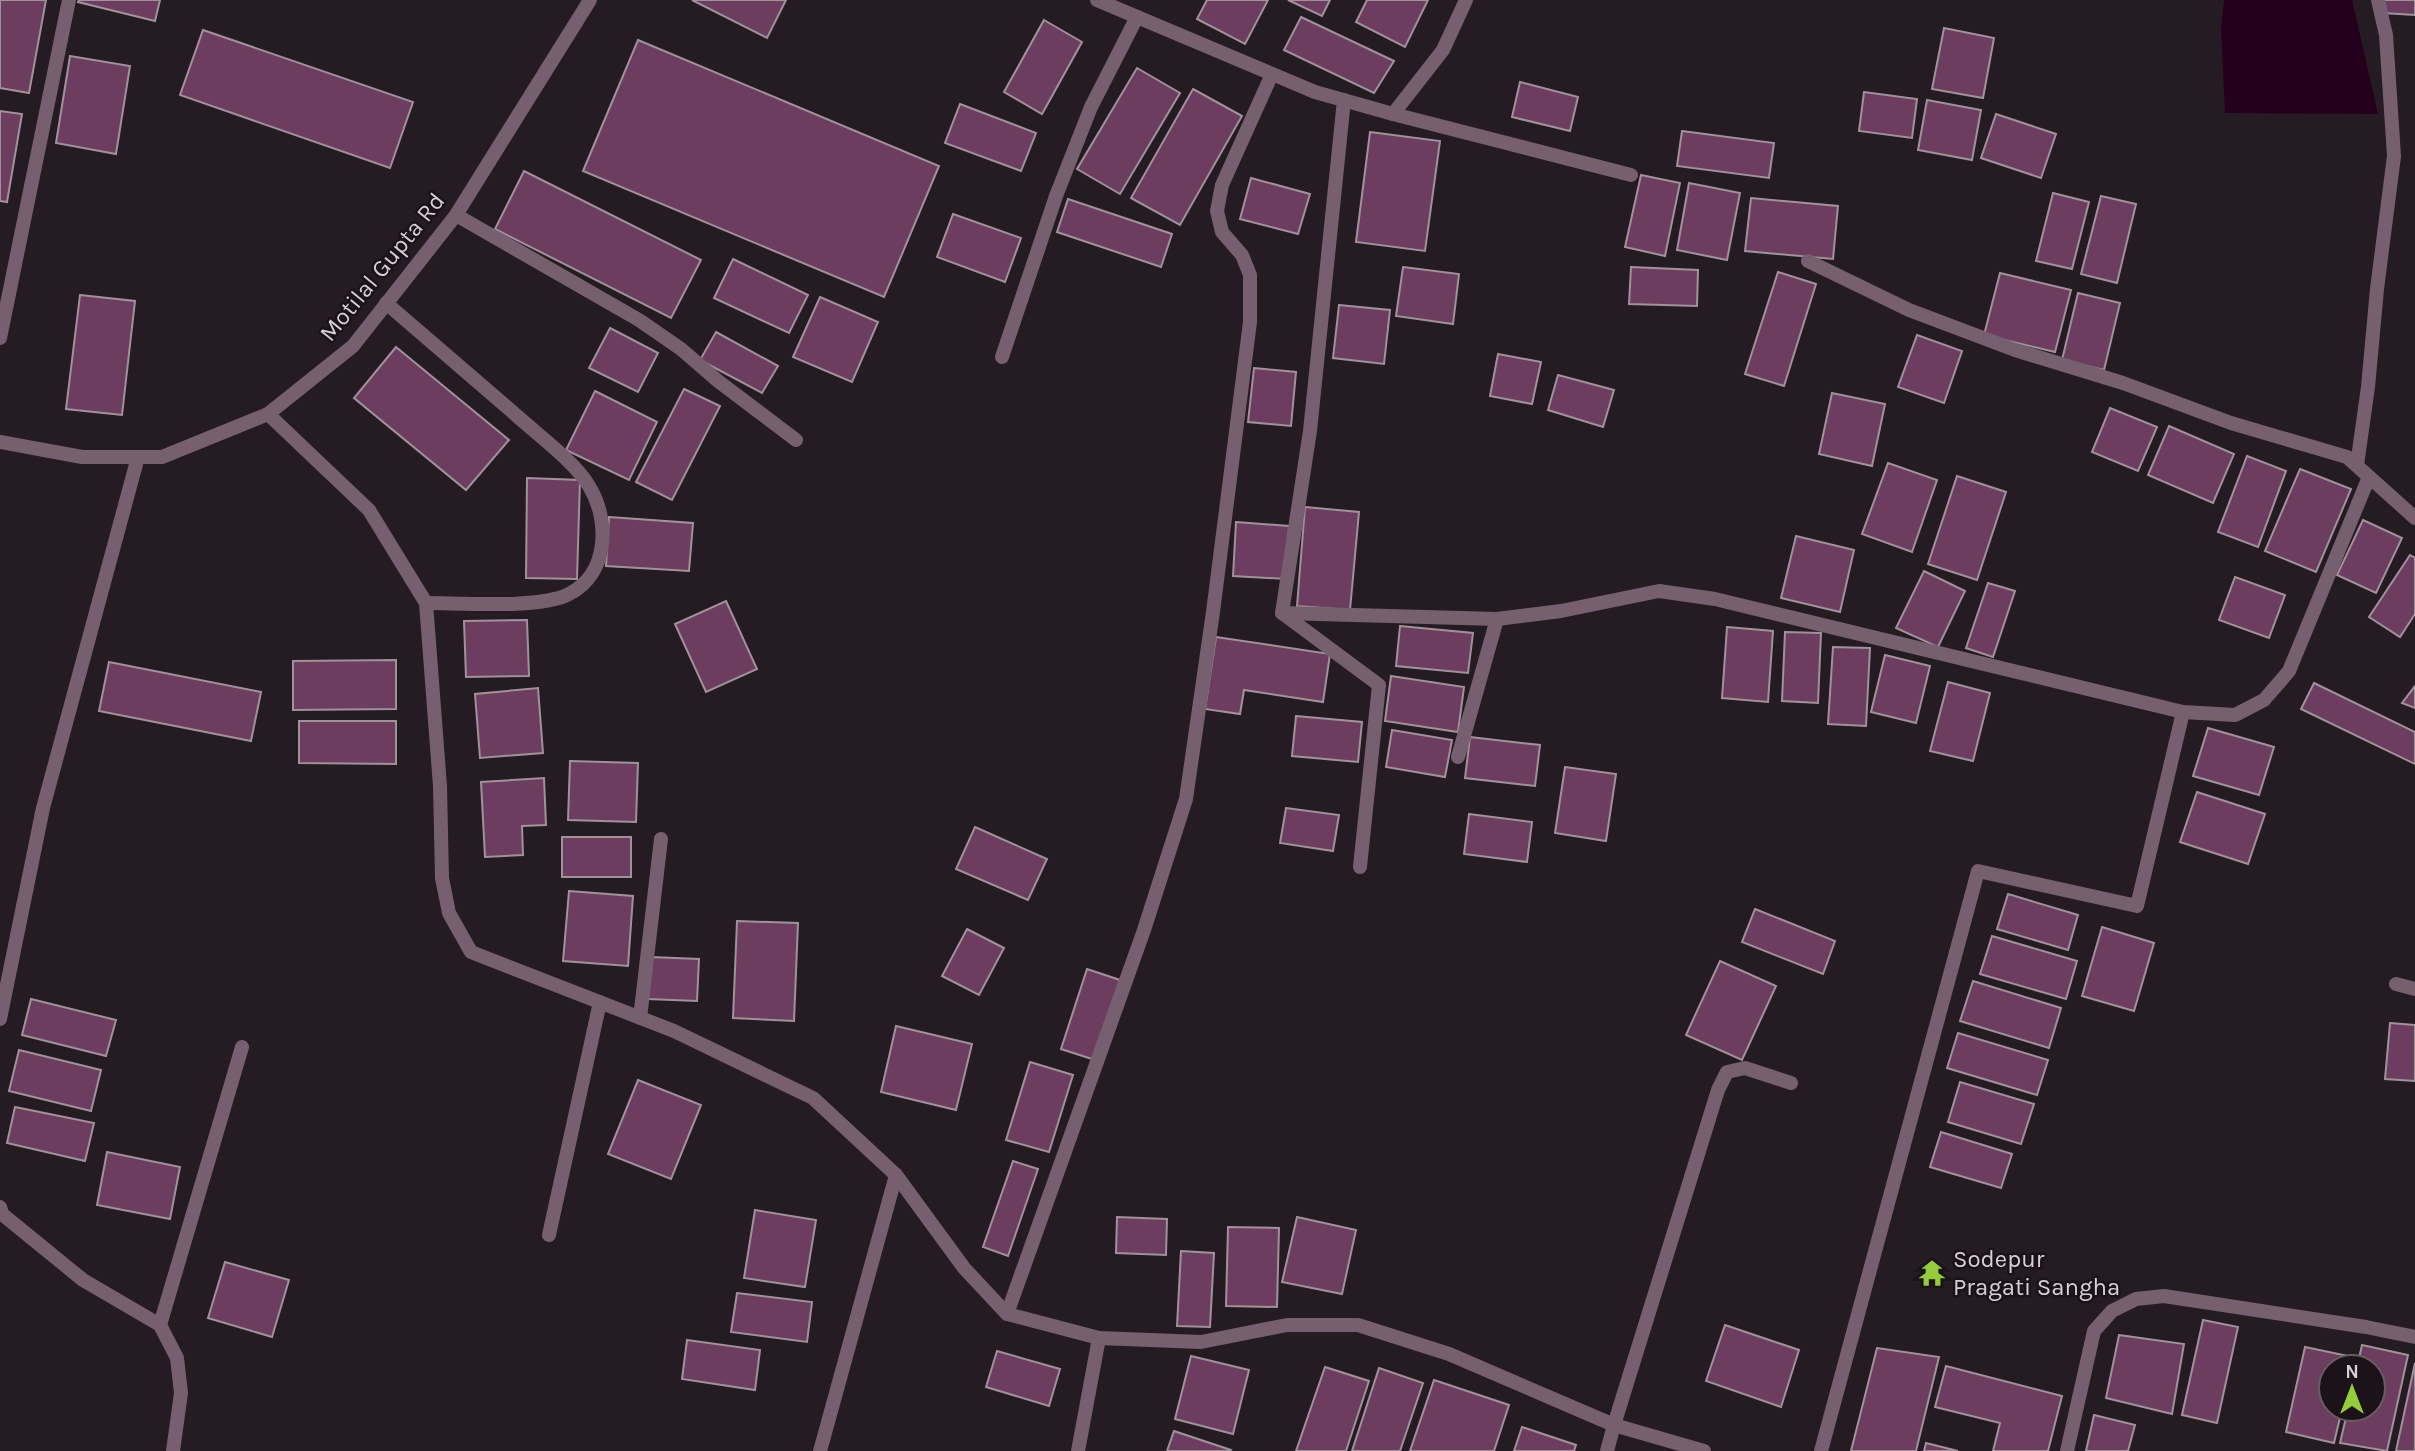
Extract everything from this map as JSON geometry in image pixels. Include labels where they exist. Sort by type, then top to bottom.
[{"type":"street","points":[[0,338],[69,0]]},
{"type":"street","name":"Motilal Gupta Rd","points":[[0,442],[82,457],[162,457],[268,414],[353,346],[456,215],[590,0]]},
{"type":"street","points":[[1097,0],[1315,92],[1631,175]]},
{"type":"street","points":[[1393,114],[1443,50],[1466,0]]},
{"type":"street","points":[[2357,465],[2394,156],[2386,35],[2378,0]]},
{"type":"street","points":[[1002,357],[1056,196],[1086,120],[1137,17]]},
{"type":"street","points":[[1007,1314],[1144,930],[1186,799],[1250,322],[1250,275],[1242,255],[1222,232],[1217,211],[1222,185],[1272,74]]},
{"type":"street","points":[[1282,613],[1310,431],[1344,100]]},
{"type":"street","points":[[456,215],[639,320],[681,349],[718,381],[796,440]]},
{"type":"street","points":[[1808,261],[1909,310],[2015,350],[2123,383],[2231,423],[2347,457],[2415,518]]},
{"type":"street","points":[[386,303],[558,452],[589,485],[600,512],[604,544],[590,576],[570,594],[538,603],[426,603]]},
{"type":"street","points":[[268,414],[369,510],[426,603],[440,786],[442,878],[449,912],[471,952],[674,1031],[813,1098],[896,1175],[964,1268],[1007,1314],[1099,1338],[1201,1342],[1287,1325],[1358,1325],[1449,1354],[1614,1425],[1704,1451]]},
{"type":"street","points":[[0,1019],[43,807],[138,457]]},
{"type":"street","points":[[1282,613],[1497,619],[1562,611],[1659,591],[1715,600],[2183,712],[2235,715],[2264,700],[2289,671],[2369,477]]},
{"type":"street","points":[[1282,613],[1379,685],[1360,867]]},
{"type":"street","points":[[1458,757],[1497,619]]},
{"type":"street","points":[[1821,1451],[1978,871],[2137,906],[2183,712]]},
{"type":"street","points":[[639,1018],[661,839]]},
{"type":"street","points":[[2396,984],[2415,989]]},
{"type":"street","points":[[549,1235],[600,1002]]},
{"type":"street","points":[[160,1325],[242,1047]]},
{"type":"street","points":[[1607,1451],[1718,1090],[1727,1072],[1745,1068],[1791,1083]]},
{"type":"street","points":[[820,1451],[896,1175]]},
{"type":"street","points":[[0,1207],[2,1214],[83,1280],[160,1325],[177,1358],[181,1393],[173,1451]]},
{"type":"street","points":[[2067,1451],[2094,1331],[2112,1311],[2136,1299],[2164,1296],[2366,1326],[2415,1337]]},
{"type":"street","points":[[1078,1451],[1099,1338]]},
{"type":"shaded area","points":[[2224,0],[2352,0],[2378,114],[2225,113],[2221,28]]},
{"type":"building","points":[[0,0],[46,0],[29,93],[0,88]]},
{"type":"building","points":[[160,0],[155,21],[78,2]]},
{"type":"building","points":[[692,0],[786,0],[767,38]]},
{"type":"building","points":[[1207,0],[1268,0],[1245,44],[1197,19]]},
{"type":"building","points":[[1288,0],[1330,0],[1322,16]]},
{"type":"building","points":[[1367,0],[1428,0],[1405,47],[1356,22]]},
{"type":"building","points":[[2384,0],[2415,0],[2415,15],[2383,13]]},
{"type":"building","points":[[1301,17],[1394,61],[1374,93],[1284,50]]},
{"type":"building","points":[[1044,20],[1082,42],[1042,114],[1004,92]]},
{"type":"building","points":[[1944,28],[1994,38],[1983,98],[1932,89]]},
{"type":"building","points":[[203,30],[413,102],[390,168],[180,95]]},
{"type":"building","points":[[638,40],[939,166],[884,297],[583,171]]},
{"type":"building","points":[[70,56],[130,66],[116,154],[56,143]]},
{"type":"building","points":[[1137,68],[1180,93],[1120,194],[1077,169]]},
{"type":"building","points":[[1520,82],[1578,97],[1570,131],[1512,117]]},
{"type":"building","points":[[1193,89],[1242,116],[1180,225],[1131,198]]},
{"type":"building","points":[[1864,92],[1917,99],[1912,138],[1859,131]]},
{"type":"building","points":[[1927,100],[1981,110],[1972,160],[1918,150]]},
{"type":"building","points":[[960,104],[1036,133],[1021,171],[945,143]]},
{"type":"building","points":[[0,111],[22,114],[7,202],[0,201]]},
{"type":"building","points":[[1996,114],[2056,134],[2041,178],[1981,158]]},
{"type":"building","points":[[1682,131],[1774,143],[1769,178],[1677,166]]},
{"type":"building","points":[[1370,132],[1440,141],[1425,251],[1356,242]]},
{"type":"building","points":[[524,171],[701,260],[671,318],[495,229]]},
{"type":"building","points":[[1641,175],[1680,183],[1665,256],[1625,247]]},
{"type":"building","points":[[1251,178],[1310,194],[1298,234],[1240,219]]},
{"type":"building","points":[[1689,183],[1740,193],[1727,260],[1677,250]]},
{"type":"building","points":[[2053,193],[2089,202],[2072,269],[2036,261]]},
{"type":"building","points":[[2101,196],[2136,204],[2117,283],[2081,274]]},
{"type":"building","points":[[1751,198],[1838,206],[1833,259],[1745,251]]},
{"type":"building","points":[[1068,199],[1172,234],[1161,267],[1057,232]]},
{"type":"building","points":[[953,214],[1021,238],[1005,282],[937,257]]},
{"type":"building","points":[[733,259],[808,295],[789,333],[714,298]]},
{"type":"building","points":[[1403,267],[1459,274],[1453,324],[1396,316]]},
{"type":"building","points":[[1631,267],[1698,270],[1697,306],[1629,304]]},
{"type":"building","points":[[1778,272],[1816,284],[1784,386],[1745,374]]},
{"type":"building","points":[[2000,273],[2071,290],[2055,352],[1984,335]]},
{"type":"building","points":[[2078,293],[2120,303],[2104,370],[2062,360]]},
{"type":"building","points":[[80,295],[135,301],[122,415],[66,409]]},
{"type":"building","points":[[820,297],[878,322],[852,382],[793,357]]},
{"type":"building","points":[[1339,305],[1390,310],[1384,364],[1333,358]]},
{"type":"building","points":[[610,328],[658,353],[638,392],[589,368]]},
{"type":"building","points":[[716,332],[778,366],[762,393],[700,360]]},
{"type":"building","points":[[1917,335],[1962,351],[1944,403],[1898,387]]},
{"type":"building","points":[[396,347],[509,440],[466,490],[354,398]]},
{"type":"building","points":[[1498,354],[1541,362],[1532,404],[1490,396]]},
{"type":"building","points":[[1254,368],[1296,372],[1291,426],[1248,422]]},
{"type":"building","points":[[1558,375],[1614,390],[1603,427],[1548,410]]},
{"type":"building","points":[[684,389],[720,406],[672,500],[636,482]]},
{"type":"building","points":[[595,391],[657,422],[629,480],[566,450]]},
{"type":"building","points":[[1832,393],[1885,404],[1872,466],[1819,454]]},
{"type":"building","points":[[2110,408],[2157,427],[2138,471],[2092,452]]},
{"type":"building","points":[[2169,426],[2234,454],[2213,503],[2148,475]]},
{"type":"building","points":[[2247,456],[2286,471],[2258,547],[2218,532]]},
{"type":"building","points":[[1888,463],[1937,480],[1912,552],[1862,534]]},
{"type":"building","points":[[2300,469],[2351,489],[2316,572],[2265,551]]},
{"type":"building","points":[[1957,476],[2006,492],[1977,580],[1928,564]]},
{"type":"building","points":[[527,478],[580,480],[577,579],[526,578]]},
{"type":"building","points":[[1305,507],[1359,512],[1350,610],[1297,606]]},
{"type":"building","points":[[609,517],[693,523],[689,571],[606,566]]},
{"type":"building","points":[[2363,520],[2402,538],[2376,593],[2337,575]]},
{"type":"building","points":[[1236,522],[1289,526],[1286,579],[1233,576]]},
{"type":"building","points":[[1796,536],[1854,550],[1840,612],[1781,598]]},
{"type":"building","points":[[2410,555],[2415,558],[2415,614],[2400,637],[2369,617]]},
{"type":"building","points":[[1924,571],[1965,591],[1938,647],[1896,628]]},
{"type":"building","points":[[2235,577],[2285,595],[2269,638],[2219,620]]},
{"type":"building","points":[[1988,583],[2015,591],[1993,657],[1966,648]]},
{"type":"building","points":[[726,601],[757,669],[706,692],[675,624]]},
{"type":"building","points":[[527,620],[529,676],[466,677],[464,621]]},
{"type":"building","points":[[1400,626],[1473,633],[1468,673],[1396,666]]},
{"type":"building","points":[[1727,627],[1773,631],[1768,702],[1722,698]]},
{"type":"building","points":[[1785,632],[1821,633],[1818,703],[1782,701]]},
{"type":"building","points":[[1216,637],[1330,654],[1323,702],[1244,690],[1240,714],[1205,709]]},
{"type":"building","points":[[1833,647],[1870,648],[1866,726],[1828,724]]},
{"type":"building","points":[[1885,655],[1930,666],[1916,723],[1871,712]]},
{"type":"building","points":[[396,660],[396,709],[293,710],[293,661]]},
{"type":"building","points":[[109,662],[261,692],[251,741],[99,711]]},
{"type":"building","points":[[1391,676],[1464,687],[1458,732],[1385,721]]},
{"type":"building","points":[[1948,682],[1990,693],[1973,761],[1930,751]]},
{"type":"building","points":[[2314,683],[2415,732],[2415,764],[2301,709]]},
{"type":"building","points":[[2415,686],[2415,708],[2402,703]]},
{"type":"building","points":[[538,688],[543,753],[480,758],[475,694]]},
{"type":"building","points":[[1296,716],[1362,722],[1358,762],[1292,756]]},
{"type":"building","points":[[299,721],[396,721],[396,764],[299,763]]},
{"type":"building","points":[[2208,728],[2274,747],[2259,795],[2193,776]]},
{"type":"building","points":[[1392,730],[1452,740],[1445,777],[1386,767]]},
{"type":"building","points":[[1470,737],[1540,745],[1535,786],[1465,778]]},
{"type":"building","points":[[570,761],[638,763],[636,822],[568,820]]},
{"type":"building","points":[[1565,767],[1616,774],[1606,841],[1555,833]]},
{"type":"building","points":[[544,778],[546,825],[522,826],[523,855],[485,857],[481,782]]},
{"type":"building","points":[[2197,792],[2265,814],[2248,864],[2180,842]]},
{"type":"building","points":[[1286,808],[1339,815],[1333,851],[1280,843]]},
{"type":"building","points":[[1469,814],[1532,822],[1527,862],[1464,854]]},
{"type":"building","points":[[975,827],[1047,859],[1028,900],[956,869]]},
{"type":"building","points":[[562,837],[631,837],[631,877],[562,877]]},
{"type":"building","points":[[569,891],[633,896],[628,966],[563,961]]},
{"type":"building","points":[[2008,894],[2078,915],[2068,950],[1997,929]]},
{"type":"building","points":[[1755,909],[1835,941],[1823,974],[1742,942]]},
{"type":"building","points":[[737,921],[798,923],[794,1021],[733,1018]]},
{"type":"building","points":[[2102,927],[2154,943],[2134,1011],[2082,996]]},
{"type":"building","points":[[967,929],[1004,948],[979,995],[942,976]]},
{"type":"building","points":[[1992,936],[2077,961],[2066,999],[1980,974]]},
{"type":"building","points":[[651,957],[699,959],[697,1001],[648,999]]},
{"type":"building","points":[[1720,961],[1776,986],[1742,1060],[1686,1035]]},
{"type":"building","points":[[1087,969],[1120,980],[1095,1060],[1061,1049]]},
{"type":"building","points":[[1973,981],[2061,1008],[2049,1048],[1960,1021]]},
{"type":"building","points":[[31,999],[116,1020],[106,1056],[22,1035]]},
{"type":"building","points":[[2390,1023],[2415,1025],[2415,1081],[2385,1079]]},
{"type":"building","points":[[896,1026],[972,1044],[956,1110],[881,1092]]},
{"type":"building","points":[[1958,1033],[2048,1060],[2037,1095],[1947,1068]]},
{"type":"building","points":[[19,1050],[101,1070],[91,1111],[9,1091]]},
{"type":"building","points":[[1030,1062],[1073,1075],[1049,1152],[1006,1140]]},
{"type":"building","points":[[638,1080],[701,1105],[671,1179],[608,1154]]},
{"type":"building","points":[[1960,1082],[2034,1104],[2021,1144],[1948,1122]]},
{"type":"building","points":[[15,1107],[94,1123],[85,1161],[7,1143]]},
{"type":"building","points":[[1941,1132],[2012,1154],[2001,1188],[1930,1167]]},
{"type":"building","points":[[107,1152],[180,1167],[170,1219],[97,1205]]},
{"type":"building","points":[[1013,1161],[1038,1169],[1008,1256],[983,1247]]},
{"type":"building","points":[[755,1210],[816,1220],[805,1287],[744,1278]]},
{"type":"building","points":[[1117,1217],[1167,1219],[1166,1255],[1116,1253]]},
{"type":"building","points":[[1297,1217],[1356,1230],[1342,1294],[1282,1282]]},
{"type":"building","points":[[1228,1227],[1279,1228],[1277,1307],[1226,1306]]},
{"type":"building","points":[[1181,1251],[1214,1253],[1210,1327],[1177,1326]]},
{"type":"building","points":[[225,1262],[289,1280],[272,1337],[208,1318]]},
{"type":"building","points":[[737,1293],[812,1302],[807,1342],[731,1332]]},
{"type":"building","points":[[2203,1320],[2238,1327],[2217,1423],[2182,1415]]},
{"type":"building","points":[[1725,1325],[1799,1350],[1781,1407],[1706,1381]]},
{"type":"building","points":[[2119,1335],[2184,1344],[2172,1414],[2106,1398]]},
{"type":"building","points":[[687,1340],[760,1350],[755,1390],[682,1379]]},
{"type":"building","points":[[2362,1345],[2408,1355],[2387,1451],[2340,1443],[2345,1423],[2387,1423],[2387,1353],[2360,1353]]},
{"type":"building","points":[[2305,1347],[2334,1353],[2317,1353],[2317,1423],[2339,1423],[2334,1443],[2286,1432]]},
{"type":"building","points":[[1877,1348],[1939,1357],[1916,1451],[1851,1451]]},
{"type":"building","points":[[997,1351],[1060,1369],[1049,1406],[986,1387]]},
{"type":"building","points":[[1191,1356],[1249,1370],[1233,1434],[1175,1419]]},
{"type":"building","points":[[2415,1363],[2415,1451],[2396,1451]]},
{"type":"building","points":[[1946,1366],[2062,1396],[2048,1451],[1993,1451],[2000,1423],[1935,1407]]},
{"type":"building","points":[[1325,1367],[1369,1381],[1346,1451],[1296,1451]]},
{"type":"building","points":[[1379,1368],[1423,1383],[1400,1451],[1352,1451]]},
{"type":"building","points":[[1434,1380],[1509,1405],[1494,1451],[1410,1451]]},
{"type":"building","points":[[2094,1415],[2135,1425],[2128,1451],[2086,1451]]},
{"type":"building","points":[[1522,1427],[1576,1445],[1574,1451],[1514,1451]]},
{"type":"building","points":[[1174,1431],[1231,1450],[1167,1451]]},
{"type":"building","points":[[1926,1443],[1958,1451],[1924,1451]]},
{"type":"place","name":"Sodepur Pragati Sangha","points":[[1932,1273]]}]
